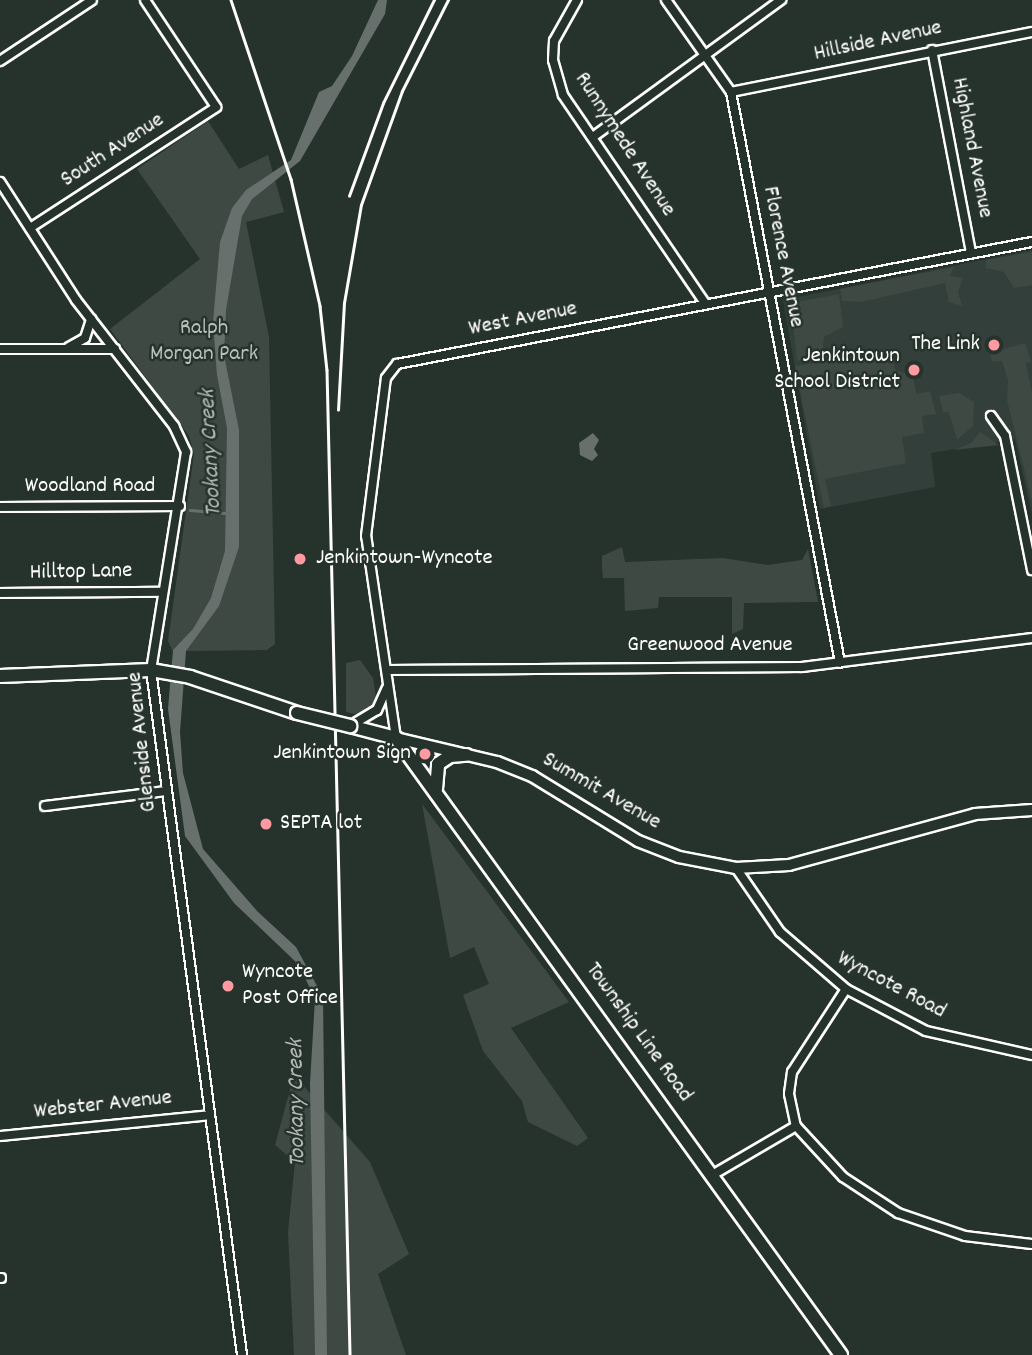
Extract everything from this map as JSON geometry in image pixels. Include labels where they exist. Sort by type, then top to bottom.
[{"type":"main road","points":[[0,676],[151,670],[168,672],[396,738]]},
{"type":"main road","name":"Township Line Road","points":[[396,738],[714,1174],[841,1355]]},
{"type":"main road","points":[[437,793],[438,764],[450,756],[466,755]]},
{"type":"street","points":[[0,61],[92,0]]},
{"type":"street","name":"South Avenue","points":[[30,228],[216,107],[145,0]]},
{"type":"street","name":"Runnymede Avenue","points":[[576,0],[554,41],[553,60],[563,95],[705,303]]},
{"type":"street","name":"Florence Avenue","points":[[666,0],[731,92],[840,663]]},
{"type":"street","points":[[593,137],[781,0]]},
{"type":"street","name":"Hillside Avenue","points":[[731,92],[1032,32]]},
{"type":"street","name":"Highland Avenue","points":[[932,50],[971,253]]},
{"type":"street","name":"Glenside Avenue","points":[[0,182],[92,319],[183,444],[186,461],[180,506],[151,670],[242,1355]]},
{"type":"street","name":"West Avenue","points":[[396,738],[366,537],[386,377],[397,364],[1032,242]]},
{"type":"street","points":[[63,349],[85,338],[92,319]]},
{"type":"street","points":[[0,349],[115,349]]},
{"type":"street","points":[[991,415],[1005,436],[1032,569]]},
{"type":"street","name":"Woodland Road","points":[[0,507],[180,506]]},
{"type":"street","name":"Hilltop Lane","points":[[0,593],[163,592]]},
{"type":"street","name":"Greenwood Avenue","points":[[387,670],[840,663],[1032,638]]},
{"type":"street","points":[[350,726],[377,710],[388,685]]},
{"type":"street","name":"Summit Avenue","points":[[396,738],[466,755],[533,776],[638,841],[679,857],[736,868],[789,865],[975,814],[1032,810]]},
{"type":"street","points":[[45,806],[166,791]]},
{"type":"street","name":"Wyncote Road","points":[[736,868],[780,933],[846,989],[926,1031],[1032,1055]]},
{"type":"street","points":[[846,989],[792,1072],[789,1094],[796,1126],[843,1177],[898,1213],[965,1236],[1032,1244]]},
{"type":"street","name":"Webster Avenue","points":[[0,1136],[210,1115]]},
{"type":"street","points":[[714,1174],[796,1126]]},
{"type":"shaded area","points":[[378,0],[387,0],[385,14],[300,161],[252,199],[242,216],[226,310],[224,355],[239,430],[239,547],[219,606],[186,651],[180,732],[183,773],[203,849],[257,911],[296,947],[323,997],[327,1355],[315,1355],[310,1083],[315,999],[299,965],[234,903],[185,836],[168,709],[173,650],[193,629],[211,598],[225,551],[227,428],[217,375],[213,322],[220,242],[232,208],[246,190],[291,160],[319,92],[332,86],[352,56]]},
{"type":"shaded area","name":"Jenkintown School District","points":[[1032,250],[1032,514],[1015,439],[931,453],[935,487],[820,509],[783,300]]},
{"type":"shaded area","points":[[593,433],[599,440],[594,449],[598,455],[592,461],[580,455],[579,443]]},
{"type":"green space","name":"Ralph Morgan Park","points":[[208,121],[239,169],[268,155],[284,212],[246,222],[269,337],[275,644],[267,650],[172,650],[168,641],[194,454],[189,436],[110,329],[200,259],[137,169]]},
{"type":"green space","points":[[1032,252],[1032,285],[1014,288],[1004,272],[986,268],[986,260]]},
{"type":"green space","points":[[954,267],[950,276],[963,278],[958,292],[962,306],[949,302],[945,283],[861,302],[842,301],[840,289]]},
{"type":"green space","points":[[839,294],[843,327],[824,337],[822,355],[797,361],[791,303]]},
{"type":"green space","points":[[1025,343],[1031,362],[1026,363],[1032,394],[1032,501],[1007,400],[1008,380],[1002,361],[992,361],[990,353]]},
{"type":"green space","points":[[841,348],[854,353],[891,348],[895,370],[913,375],[916,394],[930,391],[936,414],[922,416],[924,433],[902,437],[906,463],[825,479],[831,506],[824,508],[795,366],[814,363]]},
{"type":"green space","points":[[959,393],[974,402],[973,426],[957,440],[949,412],[943,412],[939,396]]},
{"type":"green space","points":[[980,432],[999,445],[954,450],[971,443]]},
{"type":"green space","points":[[622,547],[625,562],[723,558],[768,565],[802,560],[808,549],[818,602],[744,603],[743,629],[732,634],[732,597],[659,597],[658,608],[625,611],[624,578],[603,578],[602,567],[602,556]]},
{"type":"green space","points":[[360,660],[373,678],[376,698],[372,707],[355,714],[346,712],[346,663]]},
{"type":"green space","points":[[422,804],[569,1002],[511,1028],[588,1138],[577,1146],[528,1122],[522,1101],[483,1051],[463,995],[489,984],[474,947],[450,958]]},
{"type":"green space","points":[[294,1075],[370,1162],[409,1254],[378,1274],[406,1355],[294,1355],[288,1232],[295,1162],[275,1145]]},
{"type":"waterway","name":"Tookany Creek","points":[[190,510],[228,513]]},
{"type":"railway","points":[[231,0],[291,179],[320,306],[327,370],[350,1355]]},
{"type":"railway","points":[[349,196],[383,103],[434,0]]},
{"type":"railway","points":[[338,410],[344,303],[361,205],[402,91],[448,0]]},
{"type":"place","name":"The Link","points":[[994,345]]},
{"type":"place","name":"Jenkintown School District","points":[[914,370]]},
{"type":"place","name":"Jenkintown-Wyncote","points":[[300,559]]},
{"type":"place","name":"Jenkintown Sign","points":[[425,754]]},
{"type":"place","name":"SEPTA lot","points":[[266,824]]},
{"type":"place","name":"Wyncote Post Office","points":[[228,986]]}]
